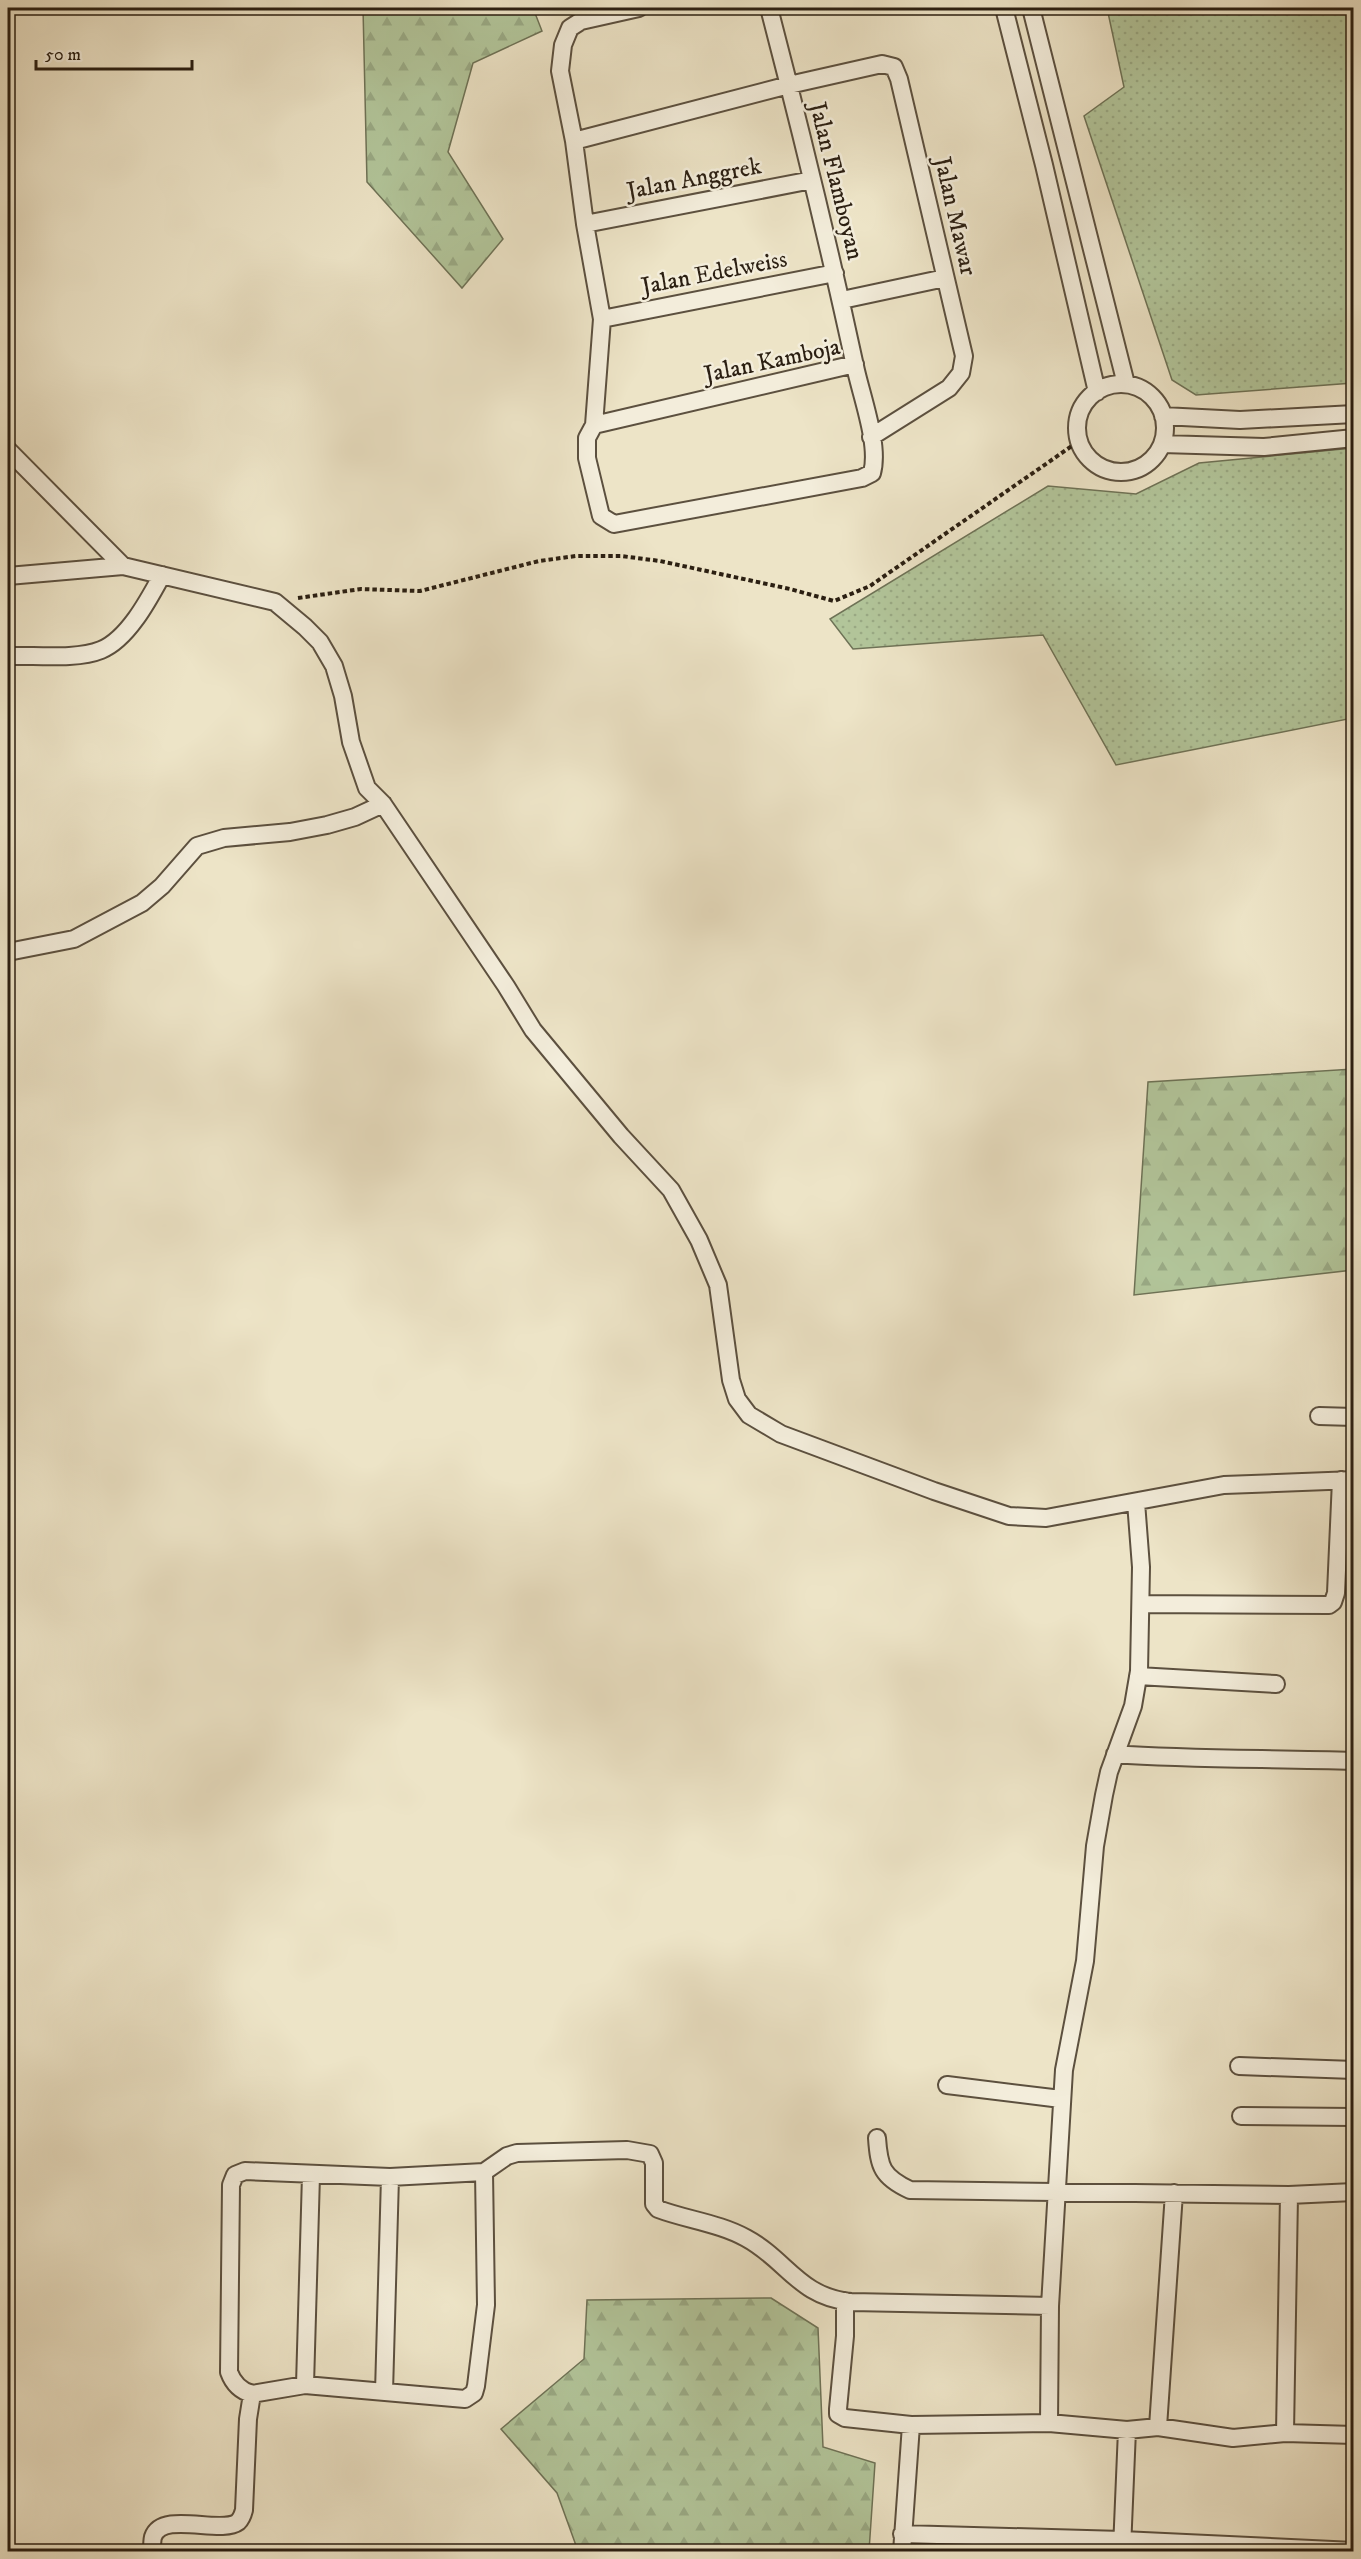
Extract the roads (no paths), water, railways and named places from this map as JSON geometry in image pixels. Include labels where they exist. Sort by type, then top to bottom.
[{"type":"street","points":[[594,425],[602,319],[585,224],[574,141],[560,71],[565,36],[570,27],[581,21],[639,8]]},
{"type":"street","points":[[769,8],[789,85]]},
{"type":"street","points":[[1004,8],[1044,165],[1097,392]]},
{"type":"street","points":[[1031,8],[1126,384]]},
{"type":"street","name":"Jalan Mawar","points":[[789,85],[882,64],[894,68],[899,79],[964,356],[961,373],[949,388],[871,437]]},
{"type":"street","name":"Jalan Flamboyan","points":[[574,141],[789,85],[842,300],[855,364]]},
{"type":"street","name":"Jalan Anggrek","points":[[585,224],[812,180]]},
{"type":"street","name":"Jalan Edelweiss","points":[[602,319],[835,273]]},
{"type":"street","points":[[842,300],[945,278]]},
{"type":"street","name":"Jalan Kamboja","points":[[855,364],[871,437],[875,463],[872,473],[862,478],[614,524],[602,516],[587,458],[586,438],[594,425],[855,364]]},
{"type":"street","points":[[1126,384],[1147,392],[1156,400],[1163,416],[1165,433],[1162,444],[1149,463],[1128,472],[1116,472],[1095,464],[1087,456],[1079,441],[1077,424],[1079,413],[1085,403],[1097,392],[1114,385],[1126,384]]},
{"type":"street","points":[[1163,416],[1240,420],[1353,414]]},
{"type":"street","points":[[1162,444],[1264,447],[1353,438]]},
{"type":"street","points":[[8,450],[123,566]]},
{"type":"street","points":[[8,576],[123,566],[275,602],[320,642],[334,666],[343,696],[351,742],[367,788],[383,804],[506,986],[533,1030],[621,1136],[671,1190],[699,1240],[718,1285],[730,1380],[737,1399],[749,1415],[781,1434],[1009,1516],[1046,1518],[1224,1485],[1347,1480],[1336,1593],[1333,1602],[1329,1605],[1141,1604]]},
{"type":"street","points":[[8,656],[81,655],[102,650],[145,608],[162,575]]},
{"type":"street","points":[[8,952],[74,939],[142,903],[162,886],[197,846],[224,838],[290,832],[327,825],[355,817],[383,804]]},
{"type":"street","points":[[1319,1416],[1353,1417]]},
{"type":"street","points":[[1048,2423],[1050,2306],[1064,2070],[1085,1961],[1095,1846],[1104,1795],[1115,1754],[1133,1706],[1138,1676],[1141,1567],[1136,1502]]},
{"type":"street","points":[[1138,1676],[1276,1684]]},
{"type":"street","points":[[1115,1754],[1165,1758],[1258,1757],[1353,1761]]},
{"type":"street","points":[[1239,2066],[1353,2070]]},
{"type":"street","points":[[946,2085],[1061,2099]]},
{"type":"street","points":[[1241,2116],[1353,2118]]},
{"type":"street","points":[[877,2138],[879,2162],[885,2175],[909,2190],[1289,2195],[1353,2192]]},
{"type":"street","points":[[484,2172],[486,2305],[474,2392],[465,2399],[305,2385],[252,2394],[234,2382],[229,2372],[231,2180],[240,2172],[250,2170],[311,2175],[390,2177],[484,2172],[507,2156],[517,2153],[627,2150],[650,2154],[654,2163],[654,2204],[658,2209],[730,2231],[745,2238],[762,2248],[804,2286],[830,2298],[845,2301],[1050,2306]]},
{"type":"street","points":[[305,2385],[311,2175]]},
{"type":"street","points":[[384,2392],[390,2177]]},
{"type":"street","points":[[1158,2427],[1174,2193]]},
{"type":"street","points":[[1285,2433],[1289,2195]]},
{"type":"street","points":[[845,2301],[845,2336],[838,2414],[845,2418],[911,2426],[1048,2423],[1127,2430],[1158,2427],[1218,2437],[1244,2438],[1285,2433],[1353,2435]]},
{"type":"street","points":[[152,2552],[153,2536],[159,2530],[169,2526],[191,2524],[224,2526],[234,2524],[240,2519],[246,2502],[248,2419],[252,2394]]},
{"type":"street","points":[[902,2552],[911,2426]]},
{"type":"street","points":[[1122,2546],[1127,2430]]},
{"type":"street","points":[[902,2534],[1020,2545],[1353,2552]]}]
